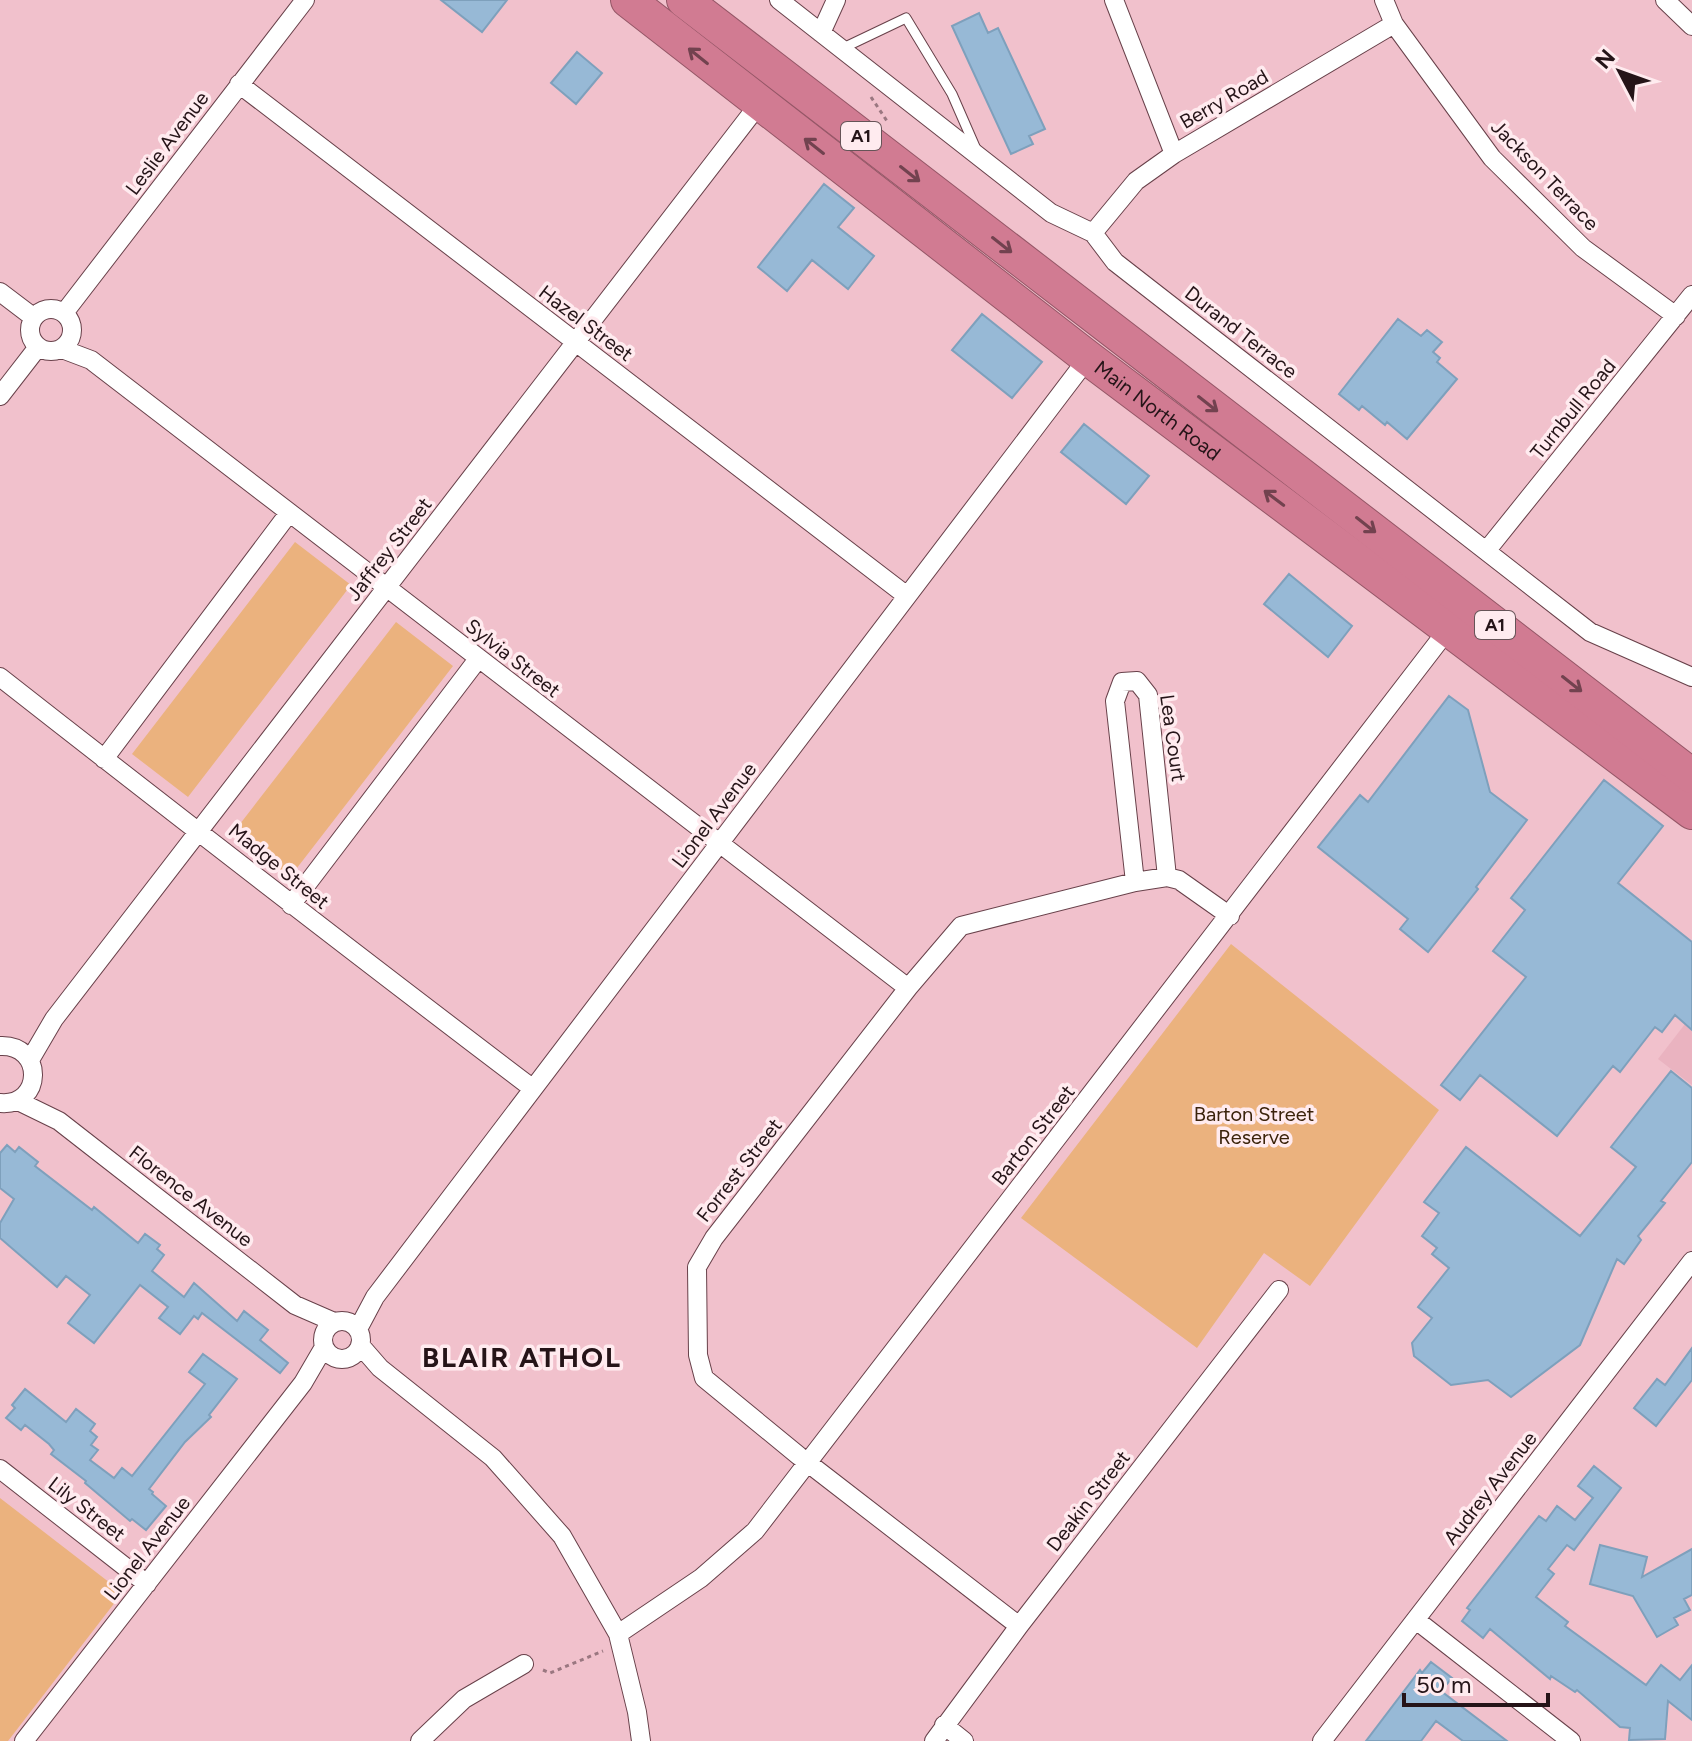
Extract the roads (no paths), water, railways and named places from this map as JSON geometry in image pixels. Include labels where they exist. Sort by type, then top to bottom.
[{"type":"highway","name":"Main North Road","points":[[628,0],[1088,358],[1449,628],[1686,784]]},
{"type":"highway","name":"Main North Road","points":[[684,0],[1686,784]]},
{"type":"highway","points":[[759,104],[782,75]]},
{"type":"street","name":"Leslie Avenue","points":[[64,313],[305,0]]},
{"type":"street","name":"Durand Terrace","points":[[779,0],[1051,213],[1093,233],[1115,262],[1590,632],[1692,677]]},
{"type":"street","points":[[821,33],[836,0]]},
{"type":"street","points":[[1114,0],[1174,154]]},
{"type":"street","name":"Jackson Terrace","points":[[1384,0],[1394,24],[1492,158],[1583,248],[1676,316]]},
{"type":"street","points":[[1665,0],[1692,26]]},
{"type":"street","name":"Berry Road","points":[[1093,233],[1136,181],[1174,154],[1394,24]]},
{"type":"street","name":"Hazel Street","points":[[239,84],[907,596]]},
{"type":"street","name":"Jaffrey Street","points":[[30,1060],[54,1019],[198,829],[759,104]]},
{"type":"street","points":[[0,292],[33,317]]},
{"type":"street","name":"Turnbull Road","points":[[1487,550],[1692,295]]},
{"type":"street","points":[[44,309],[58,309],[69,318],[71,338],[62,349],[49,351],[38,347],[30,336],[33,317],[44,309]]},
{"type":"street","name":"Sylvia Street","points":[[72,332],[91,360]]},
{"type":"street","points":[[0,396],[38,347]]},
{"type":"street","name":"Sylvia Street","points":[[62,349],[91,360],[908,988]]},
{"type":"street","name":"Lionel Avenue","points":[[24,1741],[303,1383],[375,1297],[1088,358]]},
{"type":"street","points":[[104,759],[289,513]]},
{"type":"street","name":"Barton Street","points":[[619,1639],[701,1578],[755,1531],[1449,628]]},
{"type":"street","points":[[291,905],[478,659]]},
{"type":"street","name":"Madge Street","points":[[0,677],[198,829],[291,905],[532,1088]]},
{"type":"street","name":"Lea Court","points":[[1135,882],[1115,701],[1122,682],[1137,681],[1148,695],[1167,877]]},
{"type":"street","points":[[1167,877],[1179,880],[1230,916]]},
{"type":"street","name":"Forrest Street","points":[[1019,1626],[808,1463],[704,1378],[698,1355],[697,1267],[714,1238],[908,988],[961,926],[1135,882],[1167,877]]},
{"type":"street","name":"Jaffrey Street","points":[[4,1046],[54,1019]]},
{"type":"street","points":[[4,1046],[21,1050],[34,1071],[33,1083],[27,1094],[9,1102]]},
{"type":"street","name":"Florence Avenue","points":[[33,1083],[59,1121]]},
{"type":"street","name":"Florence Avenue","points":[[9,1102],[59,1121],[493,1458],[562,1536],[619,1639],[641,1741]]},
{"type":"street","name":"Audrey Avenue","points":[[1322,1741],[1692,1261]]},
{"type":"street","name":"Deakin Street","points":[[939,1733],[1279,1290]]},
{"type":"street","name":"Lily Street","points":[[0,1469],[147,1584]]},
{"type":"street","points":[[1416,1620],[1571,1741]]},
{"type":"street","points":[[420,1741],[464,1699],[524,1664]]},
{"type":"street","points":[[939,1733],[964,1741]]},
{"type":"lane","points":[[841,49],[906,18],[952,94],[979,156]]},
{"type":"district","name":"BLAIR ATHOL","points":[[522,1357]]},
{"type":"park label","name":"Barton Street Reserve","points":[[1254,1126]]}]
